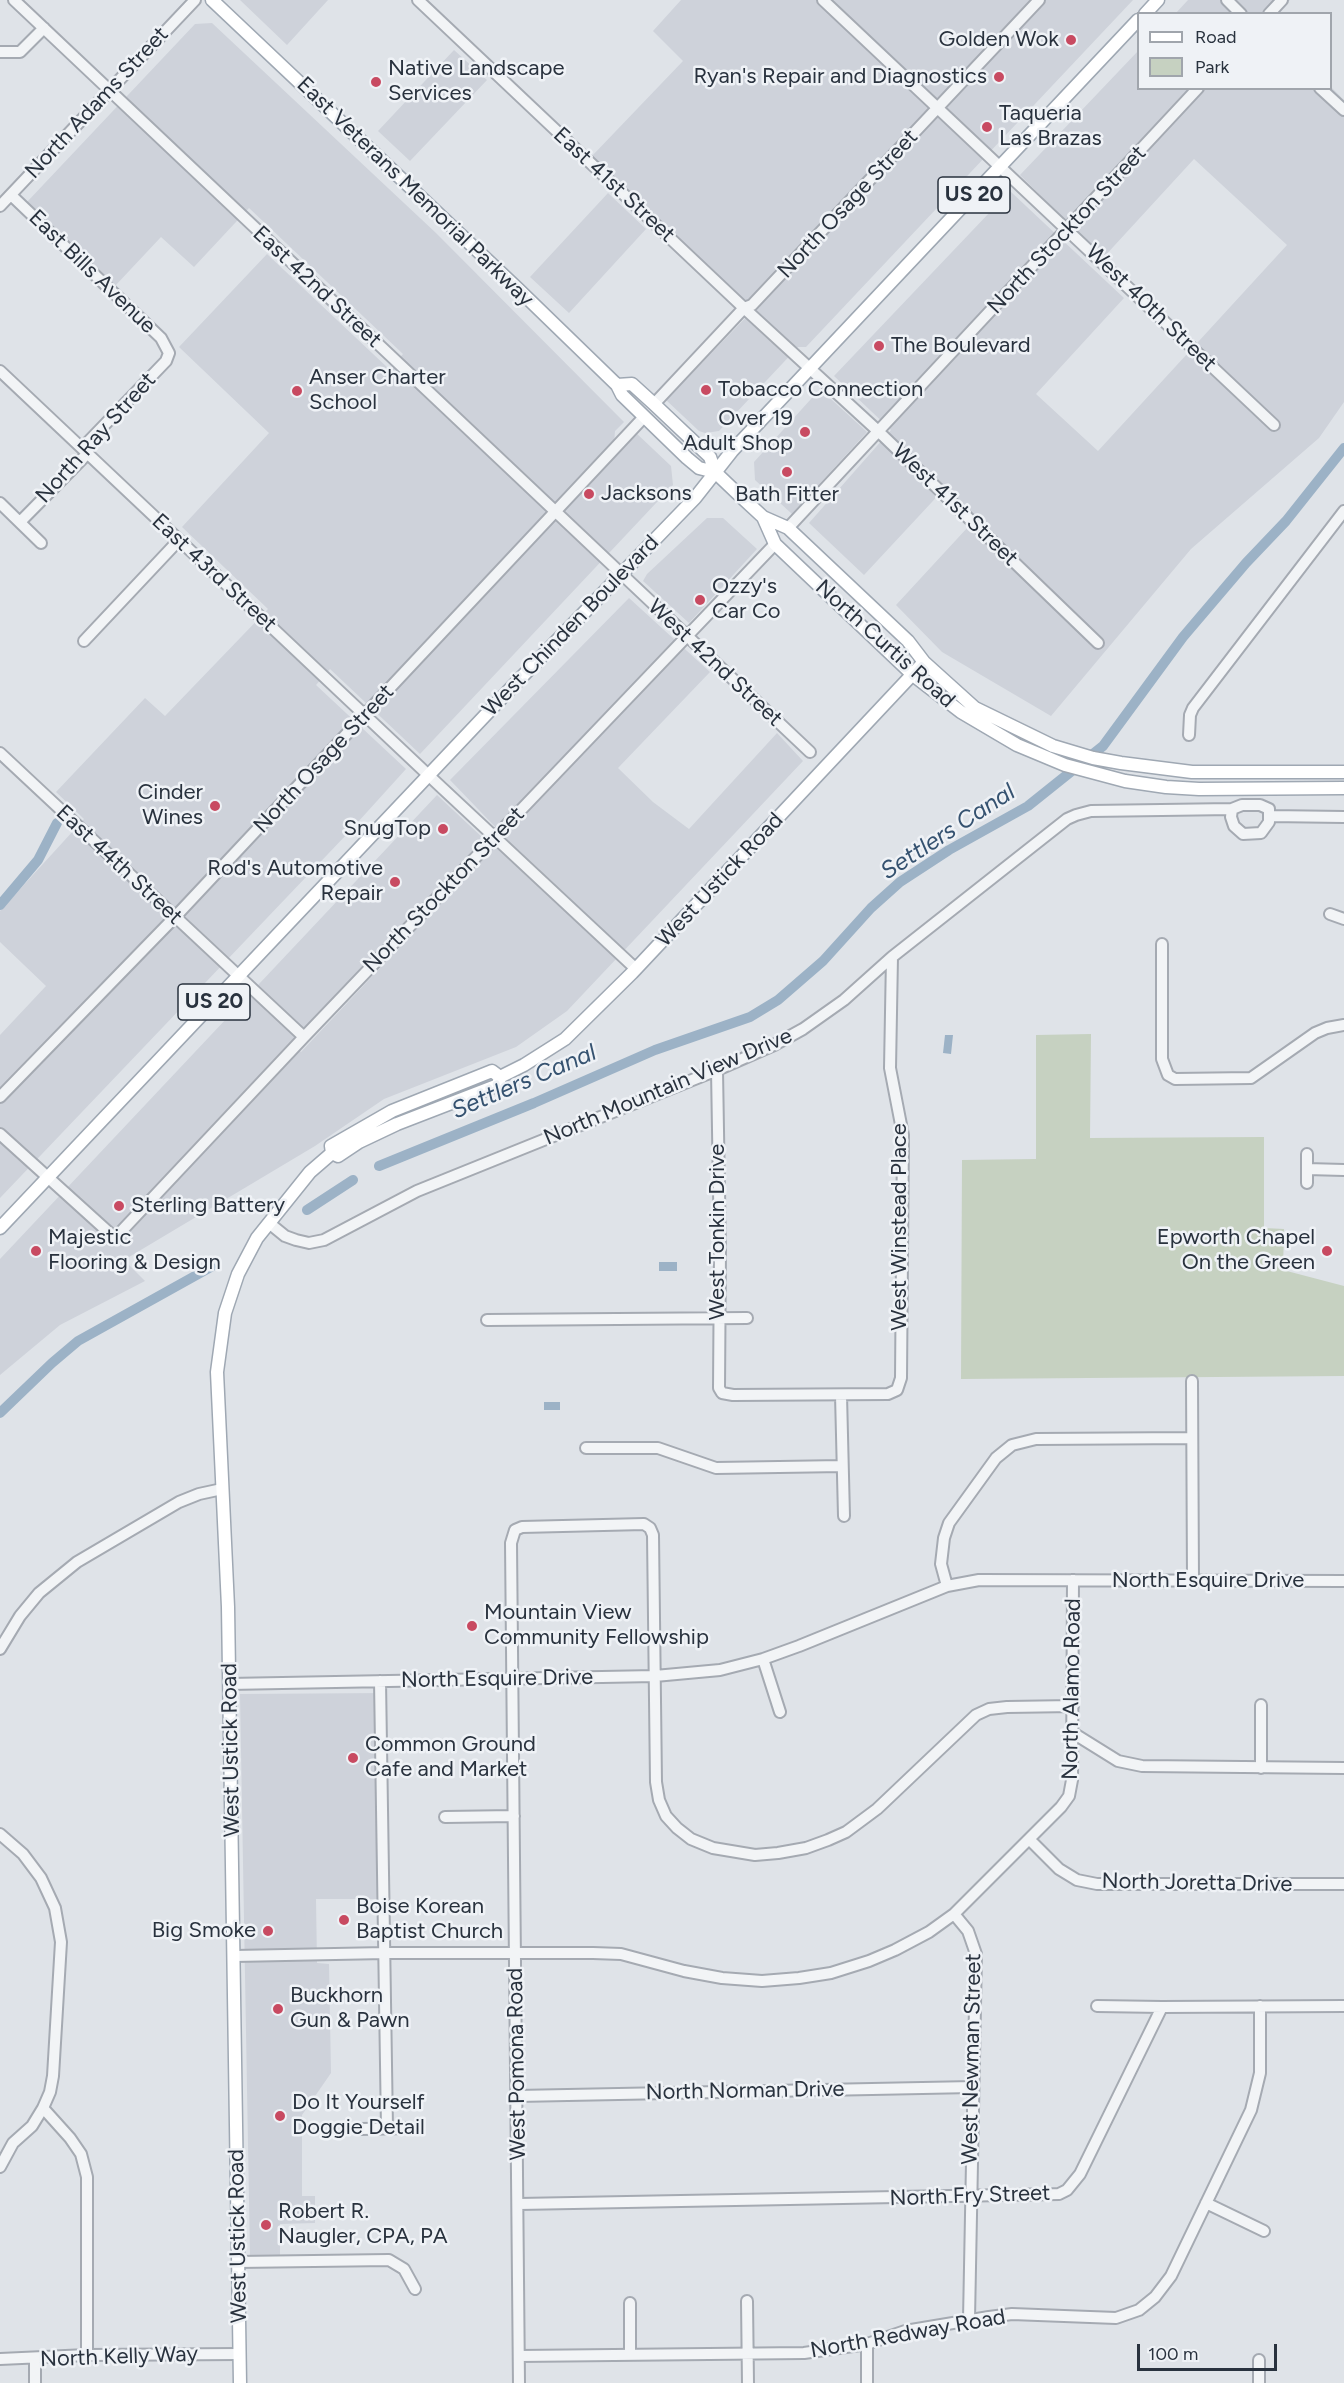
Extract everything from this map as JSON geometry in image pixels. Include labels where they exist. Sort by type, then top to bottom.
[{"type":"main road","name":"East Veterans Memorial Parkway","points":[[212,0],[617,385],[622,395],[644,417],[699,468],[715,472]]},
{"type":"main road","points":[[1147,12],[1158,0]]},
{"type":"main road","name":"West Chinden Boulevard","points":[[0,1228],[621,573],[695,498],[732,451],[1137,21]]},
{"type":"main road","name":"East Veterans Memorial Parkway","points":[[617,385],[632,384],[710,457],[715,472]]},
{"type":"main road","name":"North Curtis Road","points":[[715,472],[763,518],[775,544],[913,675],[962,712],[1017,745],[1121,763],[1192,772],[1344,772]]},
{"type":"main road","name":"North Curtis Road","points":[[763,518],[788,528],[908,641],[924,662],[975,708],[1051,752],[1116,779],[1166,787],[1198,789],[1344,788]]},
{"type":"main road","name":"West Ustick Road","points":[[240,2383],[230,1684],[217,1389],[219,1345],[225,1313],[238,1274],[257,1238],[310,1172],[332,1153],[338,1156],[359,1142],[398,1124],[498,1085],[500,1077],[565,1040],[636,969],[924,662]]},
{"type":"street","name":"East 42nd Street","points":[[14,0],[621,573]]},
{"type":"street","name":"North Adams Street","points":[[0,206],[195,0]]},
{"type":"street","name":"East 41st Street","points":[[418,0],[810,369]]},
{"type":"street","name":"West 40th Street","points":[[823,0],[1274,425]]},
{"type":"street","name":"North Osage Street","points":[[654,404],[744,308],[752,305],[1040,0]]},
{"type":"street","points":[[1227,0],[1239,12]]},
{"type":"street","points":[[1271,12],[1282,0]]},
{"type":"street","points":[[0,44],[4,52],[20,52],[44,28]]},
{"type":"street","name":"North Stockton Street","points":[[788,528],[1196,90]]},
{"type":"street","points":[[1322,90],[1344,110]]},
{"type":"street","name":"East Bills Avenue","points":[[10,195],[161,338],[169,353]]},
{"type":"street","name":"North Ray Street","points":[[20,522],[88,453],[88,442],[165,361],[169,353]]},
{"type":"street","name":"West 41st Street","points":[[810,369],[878,431],[1098,643]]},
{"type":"street","name":"East 43rd Street","points":[[0,371],[636,969]]},
{"type":"street","name":"North Osage Street","points":[[0,1097],[175,917],[644,417]]},
{"type":"street","points":[[0,503],[41,543]]},
{"type":"street","points":[[1189,735],[1190,715],[1193,708],[1344,511]]},
{"type":"street","points":[[84,641],[179,540]]},
{"type":"street","name":"North Stockton Street","points":[[47,1178],[115,1238],[775,544]]},
{"type":"street","name":"West 42nd Street","points":[[621,573],[810,752]]},
{"type":"street","name":"East 44th Street","points":[[0,753],[304,1037]]},
{"type":"street","points":[[1242,805],[1260,805],[1269,809],[1270,816],[1262,832],[1244,834],[1234,826],[1231,816],[1232,809],[1242,805]]},
{"type":"street","name":"North Mountain View Drive","points":[[269,1223],[285,1236],[296,1240],[309,1243],[324,1240],[417,1191],[774,1045],[803,1029],[844,999],[892,957],[1067,819],[1091,811],[1232,809]]},
{"type":"street","points":[[1270,816],[1344,817]]},
{"type":"street","points":[[1330,914],[1344,919]]},
{"type":"street","points":[[1162,944],[1162,1059],[1168,1075],[1175,1079],[1251,1078],[1315,1033],[1344,1025]]},
{"type":"street","name":"West Winstead Place","points":[[841,1395],[888,1394],[897,1390],[901,1378],[903,1135],[890,1068],[892,957]]},
{"type":"street","name":"West Tonkin Drive","points":[[717,1070],[717,1384],[722,1393],[733,1395],[841,1395]]},
{"type":"street","points":[[0,1134],[47,1178]]},
{"type":"street","points":[[1307,1154],[1307,1183]]},
{"type":"street","points":[[1307,1170],[1344,1170]]},
{"type":"street","points":[[487,1320],[747,1318]]},
{"type":"street","points":[[1192,1381],[1193,1580]]},
{"type":"street","points":[[841,1395],[844,1516]]},
{"type":"street","points":[[947,1586],[941,1564],[944,1538],[949,1522],[996,1458],[1012,1445],[1036,1439],[1192,1438]]},
{"type":"street","points":[[586,1448],[658,1448],[716,1468],[842,1466]]},
{"type":"street","points":[[0,1649],[20,1616],[39,1593],[77,1562],[179,1502],[199,1494],[222,1489]]},
{"type":"street","name":"West Pomona Road","points":[[519,2383],[511,1543],[515,1530],[522,1527],[644,1524],[650,1528],[653,1535],[655,1676]]},
{"type":"street","name":"North Esquire Drive","points":[[230,1684],[655,1676],[720,1670],[763,1659],[947,1586],[979,1580],[1344,1581]]},
{"type":"street","name":"North Alamo Road","points":[[235,1956],[385,1953],[621,1954],[684,1971],[722,1978],[762,1981],[831,1973],[878,1958],[929,1932],[954,1914],[1069,1796],[1072,1780],[1073,1733],[1073,1580]]},
{"type":"street","points":[[763,1659],[780,1712]]},
{"type":"street","points":[[655,1676],[656,1782],[659,1800],[666,1816],[676,1828],[691,1839],[713,1848],[755,1855],[806,1848],[846,1832],[877,1809],[976,1715],[989,1709],[1007,1707],[1073,1706]]},
{"type":"street","points":[[380,1681],[387,2128]]},
{"type":"street","points":[[1261,1705],[1261,1768]]},
{"type":"street","points":[[1073,1733],[1118,1761],[1142,1766],[1344,1768]]},
{"type":"street","points":[[445,1817],[514,1816]]},
{"type":"street","points":[[0,1834],[23,1854],[41,1878],[55,1908],[61,1942],[54,2076],[44,2108],[32,2126],[13,2143],[0,2167]]},
{"type":"street","name":"North Joretta Drive","points":[[1029,1839],[1059,1869],[1077,1880],[1097,1884],[1344,1884]]},
{"type":"street","name":"West Newman Street","points":[[954,1914],[968,1931],[976,1954],[969,2319]]},
{"type":"street","points":[[1097,2006],[1344,2006]]},
{"type":"street","name":"North Redway Road","points":[[519,2356],[804,2353],[867,2344],[905,2331],[969,2319],[1012,2314],[1116,2318],[1139,2310],[1155,2297],[1171,2276],[1251,2110],[1257,2093],[1260,2073],[1260,2006]]},
{"type":"street","name":"North Fry Street","points":[[519,2204],[1050,2196],[1067,2190],[1080,2174],[1162,2007]]},
{"type":"street","name":"North Norman Drive","points":[[518,2096],[973,2087]]},
{"type":"street","points":[[44,2108],[81,2154],[87,2177],[87,2355]]},
{"type":"street","points":[[361,2129],[408,2128]]},
{"type":"street","points":[[1206,2203],[1264,2231]]},
{"type":"street","points":[[238,2262],[389,2260],[404,2269],[415,2289]]},
{"type":"street","points":[[747,2301],[748,2383]]},
{"type":"street","points":[[630,2303],[630,2355]]},
{"type":"street","points":[[867,2344],[867,2383]]},
{"type":"street","name":"North Kelly Way","points":[[0,2359],[87,2355],[239,2354]]},
{"type":"street","points":[[35,2359],[35,2383]]},
{"type":"street","points":[[1259,2360],[1259,2383]]},
{"type":"shaded area","points":[[240,0],[328,0],[287,45]]},
{"type":"shaded area","points":[[681,0],[1133,0],[806,347],[798,347],[719,431],[705,433],[699,431],[666,400],[754,309],[592,156],[683,61],[653,31]]},
{"type":"shaded area","points":[[1188,0],[1290,0],[1278,12],[1177,12]]},
{"type":"shaded area","points":[[212,23],[436,233],[624,422],[615,431],[614,444],[634,431],[671,466],[673,485],[420,754],[330,669],[316,685],[406,769],[348,833],[0,1198],[0,1035],[46,986],[0,942],[0,911],[84,819],[56,792],[145,698],[165,716],[268,609],[182,527],[269,433],[179,347],[267,254],[389,369],[403,354],[249,208],[194,267],[161,237],[115,286],[27,202],[195,24]]},
{"type":"shaded area","points":[[454,50],[487,80],[410,161],[378,131]]},
{"type":"shaded area","points":[[1137,52],[1137,90],[1332,90],[1332,88],[1344,100],[1344,402],[1319,438],[1191,549],[1051,716],[942,652],[896,605],[975,517],[945,488],[864,575],[809,523],[891,430],[834,376],[1010,191],[1124,298],[1036,394],[1098,451],[1287,245],[1194,159],[1103,258],[1020,175]]},
{"type":"shaded area","points":[[608,193],[646,229],[569,313],[530,277]]},
{"type":"shaded area","points":[[820,389],[867,432],[792,514],[755,480],[754,462]]},
{"type":"shaded area","points":[[707,518],[723,518],[757,549],[689,623],[643,581],[647,574]]},
{"type":"shaded area","points":[[629,598],[710,672],[618,768],[653,802],[689,829],[777,733],[803,761],[567,1011],[516,1047],[384,1099],[315,1146],[124,1260],[145,1281],[60,1325],[0,1375],[0,1259],[437,795],[484,839],[293,1045],[301,1052],[504,836],[450,780]]},
{"type":"shaded area","points":[[386,1693],[387,1899],[316,1899],[317,1963],[329,1964],[331,2073],[302,2115],[302,2196],[315,2196],[315,2223],[280,2224],[280,2256],[250,2257],[240,1694]]},
{"type":"green space","points":[[1091,1034],[1090,1138],[1264,1137],[1264,1228],[1284,1229],[1283,1270],[1344,1286],[1344,1376],[961,1379],[962,1160],[1036,1159],[1036,1035]]},
{"type":"water","points":[[945,1035],[953,1035],[951,1054],[943,1053]]},
{"type":"water","points":[[659,1262],[677,1262],[677,1271],[659,1271]]},
{"type":"water","points":[[544,1402],[560,1402],[560,1410],[544,1410]]},
{"type":"waterway","name":"Settlers Canal","points":[[379,1166],[534,1103],[655,1050],[750,1017],[778,1000],[823,961],[871,908],[900,882],[949,850],[1028,806],[1103,746],[1183,637],[1246,563],[1286,521],[1344,448]]},
{"type":"waterway","points":[[0,905],[38,860],[57,823]]},
{"type":"waterway","name":"Settlers Canal","points":[[307,1210],[353,1180]]},
{"type":"waterway","name":"Settlers Canal","points":[[0,1413],[78,1341],[211,1267]]},
{"type":"place","name":"Golden Wok","points":[[1071,40]]},
{"type":"place","name":"Ryan's Repair and Diagnostics","points":[[999,77]]},
{"type":"place","name":"Native Landscape Services","points":[[376,82]]},
{"type":"place","name":"Taqueria Las Brazas","points":[[987,127]]},
{"type":"place","name":"The Boulevard","points":[[879,346]]},
{"type":"place","name":"Tobacco Connection","points":[[706,390]]},
{"type":"place","name":"Anser Charter School","points":[[297,391]]},
{"type":"place","name":"Over 19 Adult Shop","points":[[805,432]]},
{"type":"place","name":"Bath Fitter","points":[[787,472]]},
{"type":"place","name":"Jacksons","points":[[589,494]]},
{"type":"place","name":"Ozzy's Car Co","points":[[700,600]]},
{"type":"place","name":"Cinder Wines","points":[[215,806]]},
{"type":"place","name":"SnugTop","points":[[443,829]]},
{"type":"place","name":"Rod's Automotive Repair","points":[[395,882]]},
{"type":"place","name":"Sterling Battery","points":[[119,1206]]},
{"type":"place","name":"Majestic Flooring & Design","points":[[36,1251]]},
{"type":"place","name":"Epworth Chapel On the Green","points":[[1327,1251]]},
{"type":"place","name":"Mountain View Community Fellowship","points":[[472,1626]]},
{"type":"place","name":"Common Ground Cafe and Market","points":[[353,1758]]},
{"type":"place","name":"Boise Korean Baptist Church","points":[[344,1920]]},
{"type":"place","name":"Big Smoke","points":[[268,1931]]},
{"type":"place","name":"Buckhorn Gun & Pawn","points":[[278,2009]]},
{"type":"place","name":"Do It Yourself Doggie Detail","points":[[280,2116]]},
{"type":"place","name":"Robert R. Naugler, CPA, PA","points":[[266,2225]]}]
